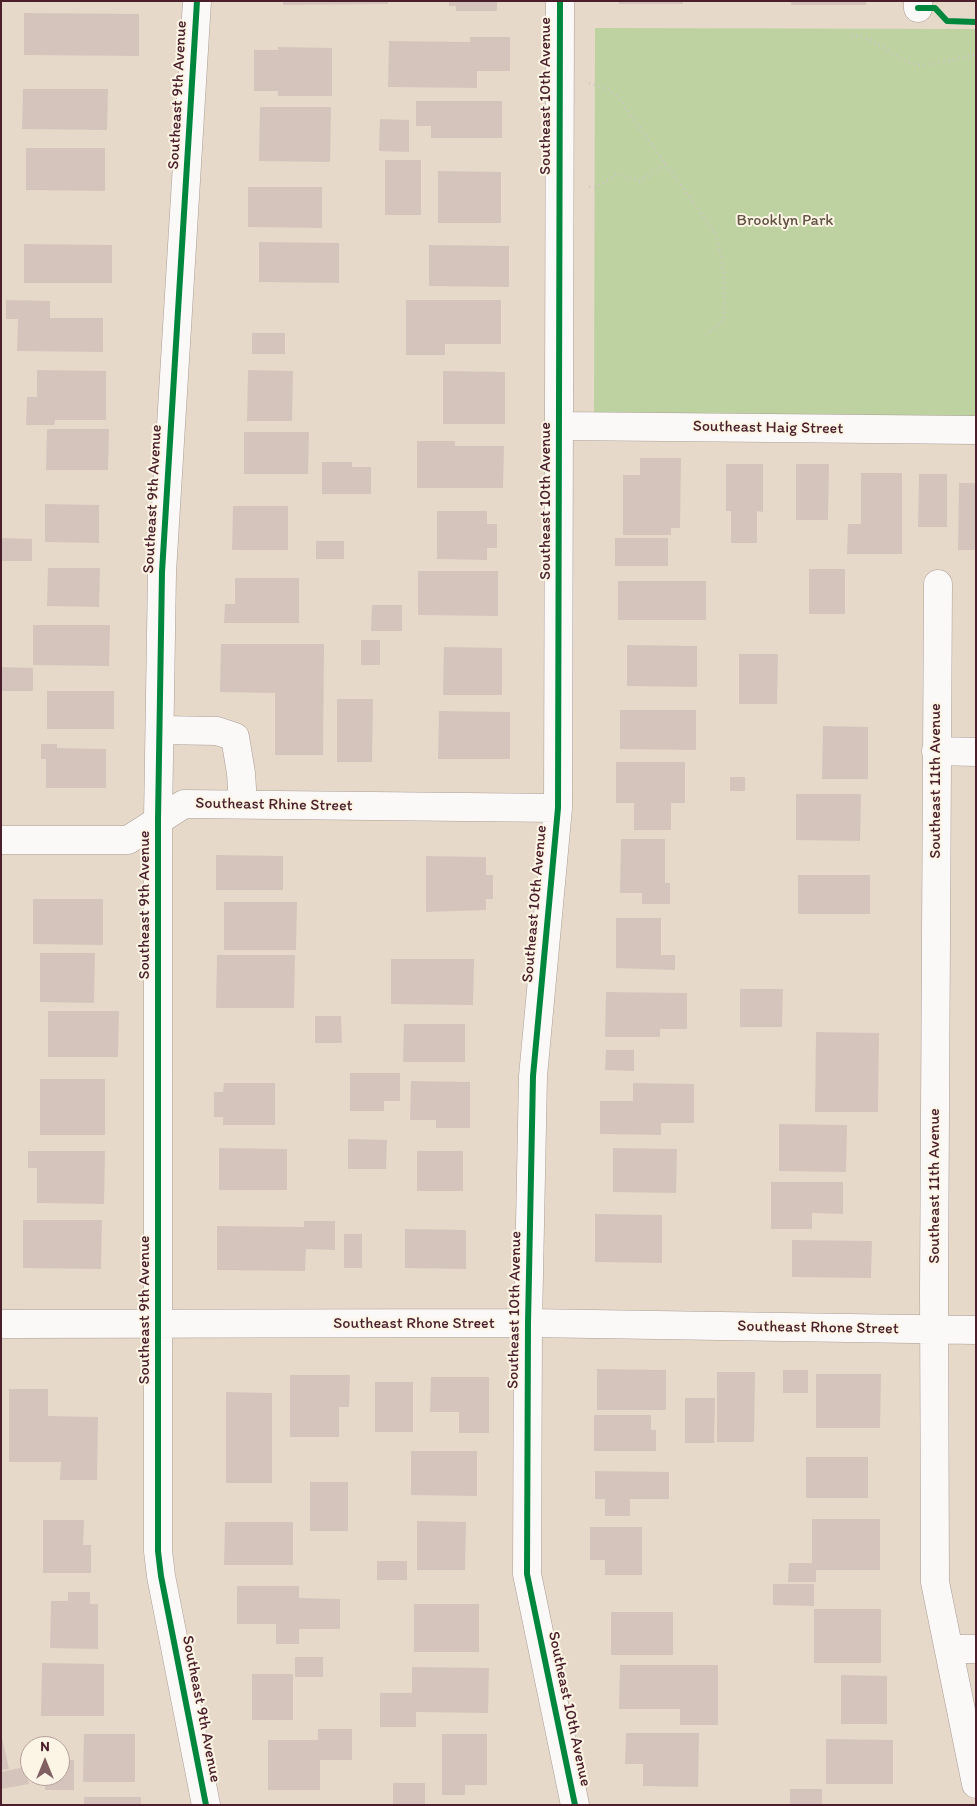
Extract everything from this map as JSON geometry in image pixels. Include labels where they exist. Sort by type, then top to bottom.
[{"type":"street","name":"Southeast 9th Avenue","points":[[197,1],[162,572],[158,819],[158,1551],[161,1576],[206,1805]]},
{"type":"street","name":"Southeast 10th Avenue","points":[[560,1],[558,808],[532,1076],[528,1323],[527,1574],[575,1805]]},
{"type":"street","name":"Southeast Haig Street","points":[[560,426],[976,430]]},
{"type":"street","name":"Southeast 11th Avenue","points":[[938,584],[934,1330],[935,1582],[976,1784]]},
{"type":"street","points":[[160,730],[217,731],[235,737],[242,773],[243,804]]},
{"type":"street","points":[[936,751],[976,752]]},
{"type":"street","name":"Southeast Rhine Street","points":[[1,840],[128,840],[184,804],[558,808]]},
{"type":"street","name":"Southeast Rhone Street","points":[[1,1324],[528,1323],[976,1330]]},
{"type":"street","points":[[949,1649],[976,1649]]},
{"type":"path","points":[[851,36],[861,36],[906,61],[920,65],[976,54]]},
{"type":"path","points":[[560,72],[609,90],[618,97],[715,233],[720,248],[725,296],[723,322],[706,334]]},
{"type":"path","points":[[560,186],[597,187],[616,174],[640,181],[666,164]]},
{"type":"green space","name":"Brooklyn Park","points":[[595,28],[976,29],[976,418],[594,412]]},
{"type":"building","points":[[283,1],[388,1],[388,4],[283,5]]},
{"type":"building","points":[[449,1],[497,1],[497,11],[456,11],[456,6],[449,6]]},
{"type":"building","points":[[619,1],[683,1],[683,4],[619,4]]},
{"type":"building","points":[[791,1],[866,1],[866,5],[791,5]]},
{"type":"building","points":[[24,13],[139,14],[139,56],[24,55]]},
{"type":"building","points":[[470,37],[510,37],[510,71],[477,71],[477,88],[388,87],[389,41],[470,42]]},
{"type":"building","points":[[278,47],[332,48],[332,96],[278,96],[278,91],[254,91],[254,50],[278,50]]},
{"type":"building","points":[[23,89],[108,89],[107,130],[22,129]]},
{"type":"building","points":[[416,101],[502,101],[502,138],[431,138],[431,126],[416,126]]},
{"type":"building","points":[[260,107],[331,107],[330,162],[259,161]]},
{"type":"building","points":[[380,119],[409,120],[409,152],[379,151]]},
{"type":"building","points":[[26,148],[105,148],[105,191],[26,190]]},
{"type":"building","points":[[385,160],[421,160],[421,215],[385,215]]},
{"type":"building","points":[[438,171],[501,172],[501,223],[438,223]]},
{"type":"building","points":[[248,187],[322,187],[322,228],[248,227]]},
{"type":"building","points":[[259,242],[339,243],[339,283],[259,282]]},
{"type":"building","points":[[24,244],[112,245],[112,283],[24,283]]},
{"type":"building","points":[[429,245],[509,246],[509,287],[429,286]]},
{"type":"building","points":[[6,300],[50,301],[50,318],[103,318],[103,352],[17,351],[18,319],[6,319]]},
{"type":"building","points":[[406,300],[501,300],[501,344],[445,344],[445,355],[406,355]]},
{"type":"building","points":[[252,333],[285,333],[285,354],[252,354]]},
{"type":"building","points":[[37,370],[106,371],[106,420],[55,420],[54,425],[26,425],[27,397],[37,397]]},
{"type":"building","points":[[248,370],[293,371],[292,421],[247,421]]},
{"type":"building","points":[[443,371],[505,372],[505,424],[443,424]]},
{"type":"building","points":[[47,429],[109,429],[108,470],[46,470]]},
{"type":"building","points":[[244,432],[309,432],[308,474],[244,474]]},
{"type":"building","points":[[417,441],[455,441],[455,446],[504,446],[503,488],[417,488]]},
{"type":"building","points":[[640,458],[681,458],[680,528],[671,528],[671,535],[623,535],[623,475],[640,475]]},
{"type":"building","points":[[322,462],[352,462],[352,467],[371,467],[371,494],[322,494]]},
{"type":"building","points":[[726,464],[763,464],[763,512],[757,511],[757,543],[731,543],[731,511],[726,511]]},
{"type":"building","points":[[796,464],[829,464],[828,520],[796,520]]},
{"type":"building","points":[[861,473],[902,473],[902,554],[847,554],[848,524],[861,524]]},
{"type":"building","points":[[919,474],[947,474],[947,527],[918,527]]},
{"type":"building","points":[[959,483],[976,483],[976,550],[958,550]]},
{"type":"building","points":[[45,504],[99,505],[99,543],[45,542]]},
{"type":"building","points":[[233,506],[288,506],[288,550],[232,550]]},
{"type":"building","points":[[437,511],[487,511],[487,524],[497,524],[497,548],[487,548],[487,560],[437,559]]},
{"type":"building","points":[[2,538],[32,539],[32,561],[2,561]]},
{"type":"building","points":[[615,538],[668,538],[668,566],[615,566]]},
{"type":"building","points":[[316,541],[344,541],[344,559],[316,559]]},
{"type":"building","points":[[48,568],[100,568],[99,607],[47,606]]},
{"type":"building","points":[[809,569],[845,569],[845,614],[809,614]]},
{"type":"building","points":[[418,571],[498,571],[498,616],[418,615]]},
{"type":"building","points":[[235,578],[299,578],[299,623],[224,623],[225,604],[235,604]]},
{"type":"building","points":[[618,581],[706,581],[706,620],[618,620]]},
{"type":"building","points":[[372,605],[402,605],[402,631],[371,631]]},
{"type":"building","points":[[33,625],[110,625],[109,666],[33,665]]},
{"type":"building","points":[[361,640],[380,640],[380,665],[361,665]]},
{"type":"building","points":[[221,644],[324,644],[323,755],[275,755],[275,693],[220,692]]},
{"type":"building","points":[[627,645],[697,646],[697,687],[627,686]]},
{"type":"building","points":[[444,647],[502,648],[502,695],[443,695]]},
{"type":"building","points":[[739,654],[778,654],[777,704],[739,704]]},
{"type":"building","points":[[1,667],[33,668],[33,691],[1,691]]},
{"type":"building","points":[[47,691],[114,691],[114,729],[47,729]]},
{"type":"building","points":[[337,699],[373,699],[372,762],[337,762]]},
{"type":"building","points":[[620,710],[696,710],[696,750],[620,749]]},
{"type":"building","points":[[439,711],[510,712],[510,759],[438,759]]},
{"type":"building","points":[[823,726],[868,727],[868,779],[822,779]]},
{"type":"building","points":[[41,744],[57,744],[57,748],[106,749],[106,788],[46,788],[46,759],[41,759]]},
{"type":"building","points":[[616,762],[685,762],[685,803],[671,803],[671,830],[634,830],[634,803],[616,803]]},
{"type":"building","points":[[730,777],[745,777],[745,791],[730,791]]},
{"type":"building","points":[[796,794],[861,794],[860,841],[796,840]]},
{"type":"building","points":[[621,839],[665,839],[665,883],[670,883],[670,904],[642,904],[642,893],[620,893]]},
{"type":"building","points":[[216,855],[283,856],[283,890],[216,890]]},
{"type":"building","points":[[426,856],[486,857],[486,875],[493,875],[493,899],[486,899],[486,910],[426,912]]},
{"type":"building","points":[[798,875],[870,875],[870,914],[798,914]]},
{"type":"building","points":[[33,899],[103,899],[103,945],[33,944]]},
{"type":"building","points":[[224,902],[297,902],[296,950],[224,950]]},
{"type":"building","points":[[616,918],[661,918],[661,955],[675,955],[675,970],[616,968]]},
{"type":"building","points":[[40,953],[95,953],[94,1003],[40,1002]]},
{"type":"building","points":[[217,955],[295,955],[294,1008],[216,1008]]},
{"type":"building","points":[[391,959],[474,959],[473,1005],[391,1004]]},
{"type":"building","points":[[740,989],[783,989],[782,1027],[740,1027]]},
{"type":"building","points":[[606,992],[687,993],[687,1029],[660,1029],[660,1037],[605,1037]]},
{"type":"building","points":[[48,1011],[119,1011],[118,1057],[48,1057]]},
{"type":"building","points":[[315,1016],[341,1016],[342,1043],[315,1043]]},
{"type":"building","points":[[404,1024],[465,1024],[465,1062],[403,1062]]},
{"type":"building","points":[[816,1032],[879,1033],[878,1112],[815,1112]]},
{"type":"building","points":[[606,1050],[634,1050],[634,1071],[605,1070]]},
{"type":"building","points":[[350,1073],[400,1073],[400,1101],[384,1101],[384,1111],[350,1111]]},
{"type":"building","points":[[40,1079],[105,1079],[105,1135],[40,1135]]},
{"type":"building","points":[[411,1081],[470,1082],[470,1128],[436,1128],[436,1120],[410,1120]]},
{"type":"building","points":[[224,1083],[275,1083],[275,1125],[223,1125],[223,1117],[214,1117],[214,1092],[223,1092]]},
{"type":"building","points":[[633,1083],[694,1084],[694,1123],[661,1123],[661,1135],[600,1134],[600,1101],[633,1101]]},
{"type":"building","points":[[779,1124],[847,1125],[846,1172],[779,1171]]},
{"type":"building","points":[[348,1139],[387,1140],[386,1169],[348,1169]]},
{"type":"building","points":[[219,1148],[287,1149],[287,1190],[219,1190]]},
{"type":"building","points":[[613,1148],[677,1149],[676,1193],[613,1192]]},
{"type":"building","points":[[28,1151],[105,1151],[104,1204],[37,1203],[37,1168],[28,1168]]},
{"type":"building","points":[[417,1151],[463,1151],[463,1191],[417,1191]]},
{"type":"building","points":[[771,1182],[843,1182],[843,1214],[812,1213],[812,1229],[771,1229]]},
{"type":"building","points":[[595,1214],[662,1215],[662,1263],[595,1262]]},
{"type":"building","points":[[23,1220],[102,1220],[101,1269],[23,1268]]},
{"type":"building","points":[[304,1221],[335,1221],[335,1250],[306,1249],[305,1271],[217,1270],[217,1226],[304,1227]]},
{"type":"building","points":[[405,1229],[466,1230],[466,1269],[405,1268]]},
{"type":"building","points":[[344,1234],[362,1234],[362,1268],[344,1268]]},
{"type":"building","points":[[792,1240],[872,1241],[871,1278],[792,1277]]},
{"type":"building","points":[[597,1369],[666,1370],[666,1410],[597,1410]]},
{"type":"building","points":[[783,1370],[808,1370],[808,1393],[783,1393]]},
{"type":"building","points":[[717,1372],[755,1372],[754,1442],[717,1442]]},
{"type":"building","points":[[816,1374],[881,1374],[880,1428],[816,1428]]},
{"type":"building","points":[[290,1375],[350,1375],[349,1407],[339,1407],[339,1437],[290,1437]]},
{"type":"building","points":[[431,1377],[489,1377],[489,1433],[459,1433],[459,1412],[430,1412]]},
{"type":"building","points":[[375,1382],[413,1382],[413,1432],[375,1432]]},
{"type":"building","points":[[9,1389],[48,1389],[48,1416],[98,1417],[97,1480],[60,1480],[61,1462],[9,1462]]},
{"type":"building","points":[[226,1392],[272,1393],[272,1483],[226,1483]]},
{"type":"building","points":[[685,1398],[715,1398],[714,1443],[685,1443]]},
{"type":"building","points":[[594,1415],[651,1415],[651,1430],[656,1430],[656,1451],[594,1451]]},
{"type":"building","points":[[411,1451],[477,1451],[477,1496],[411,1495]]},
{"type":"building","points":[[806,1457],[868,1457],[868,1498],[806,1498]]},
{"type":"building","points":[[595,1471],[669,1472],[669,1499],[630,1499],[630,1516],[605,1516],[605,1499],[595,1499]]},
{"type":"building","points":[[310,1482],[348,1482],[348,1531],[310,1531]]},
{"type":"building","points":[[812,1519],[880,1519],[880,1570],[816,1570],[816,1582],[788,1582],[789,1563],[812,1563]]},
{"type":"building","points":[[43,1520],[84,1520],[83,1545],[91,1545],[91,1573],[43,1573]]},
{"type":"building","points":[[417,1521],[466,1522],[465,1570],[417,1570]]},
{"type":"building","points":[[225,1522],[293,1522],[293,1565],[224,1565]]},
{"type":"building","points":[[590,1527],[642,1527],[642,1575],[605,1575],[605,1560],[590,1560]]},
{"type":"building","points":[[377,1561],[407,1561],[407,1580],[377,1580]]},
{"type":"building","points":[[773,1584],[814,1584],[814,1606],[773,1605]]},
{"type":"building","points":[[237,1586],[299,1586],[299,1598],[340,1599],[340,1629],[299,1629],[299,1644],[276,1644],[276,1624],[237,1624]]},
{"type":"building","points":[[68,1592],[90,1592],[90,1604],[98,1604],[98,1649],[50,1648],[51,1601],[68,1601]]},
{"type":"building","points":[[414,1604],[479,1604],[479,1652],[414,1652]]},
{"type":"building","points":[[814,1609],[881,1609],[881,1663],[814,1663]]},
{"type":"building","points":[[611,1612],[673,1612],[673,1655],[611,1655]]},
{"type":"building","points":[[295,1657],[323,1657],[323,1677],[295,1677]]},
{"type":"building","points":[[42,1663],[104,1664],[104,1716],[41,1716]]},
{"type":"building","points":[[620,1665],[718,1665],[718,1725],[680,1725],[680,1709],[619,1709]]},
{"type":"building","points":[[412,1667],[489,1668],[488,1713],[416,1712],[416,1727],[380,1727],[380,1693],[412,1693]]},
{"type":"building","points":[[252,1674],[293,1674],[293,1720],[252,1720]]},
{"type":"building","points":[[841,1675],[887,1676],[887,1724],[841,1724]]},
{"type":"building","points":[[318,1729],[352,1729],[352,1760],[320,1760],[320,1790],[268,1790],[268,1740],[318,1740]]},
{"type":"building","points":[[1,1733],[9,1769],[1,1770]]},
{"type":"building","points":[[626,1733],[699,1733],[698,1787],[643,1786],[643,1764],[625,1764]]},
{"type":"building","points":[[84,1734],[135,1734],[135,1782],[83,1782]]},
{"type":"building","points":[[442,1734],[487,1734],[487,1785],[465,1785],[465,1795],[442,1795]]},
{"type":"building","points":[[826,1739],[893,1740],[893,1784],[826,1784]]},
{"type":"building","points":[[70,1760],[74,1760],[74,1790],[45,1790],[45,1786],[70,1786]]},
{"type":"building","points":[[20,1768],[20,1786],[1,1789],[1,1772]]},
{"type":"building","points":[[393,1783],[425,1783],[425,1805],[393,1805]]},
{"type":"building","points":[[790,1789],[822,1789],[822,1805],[790,1805]]},
{"type":"building","points":[[84,1797],[141,1797],[141,1805],[84,1805]]},
{"type":"cycle path","points":[[197,1],[162,572],[158,819],[158,1551],[161,1576],[206,1805]]},
{"type":"cycle path","points":[[560,1],[558,808],[533,1076],[528,1323],[527,1574],[575,1805]]},
{"type":"cycle path","points":[[918,8],[935,8],[947,21],[976,22]]}]
